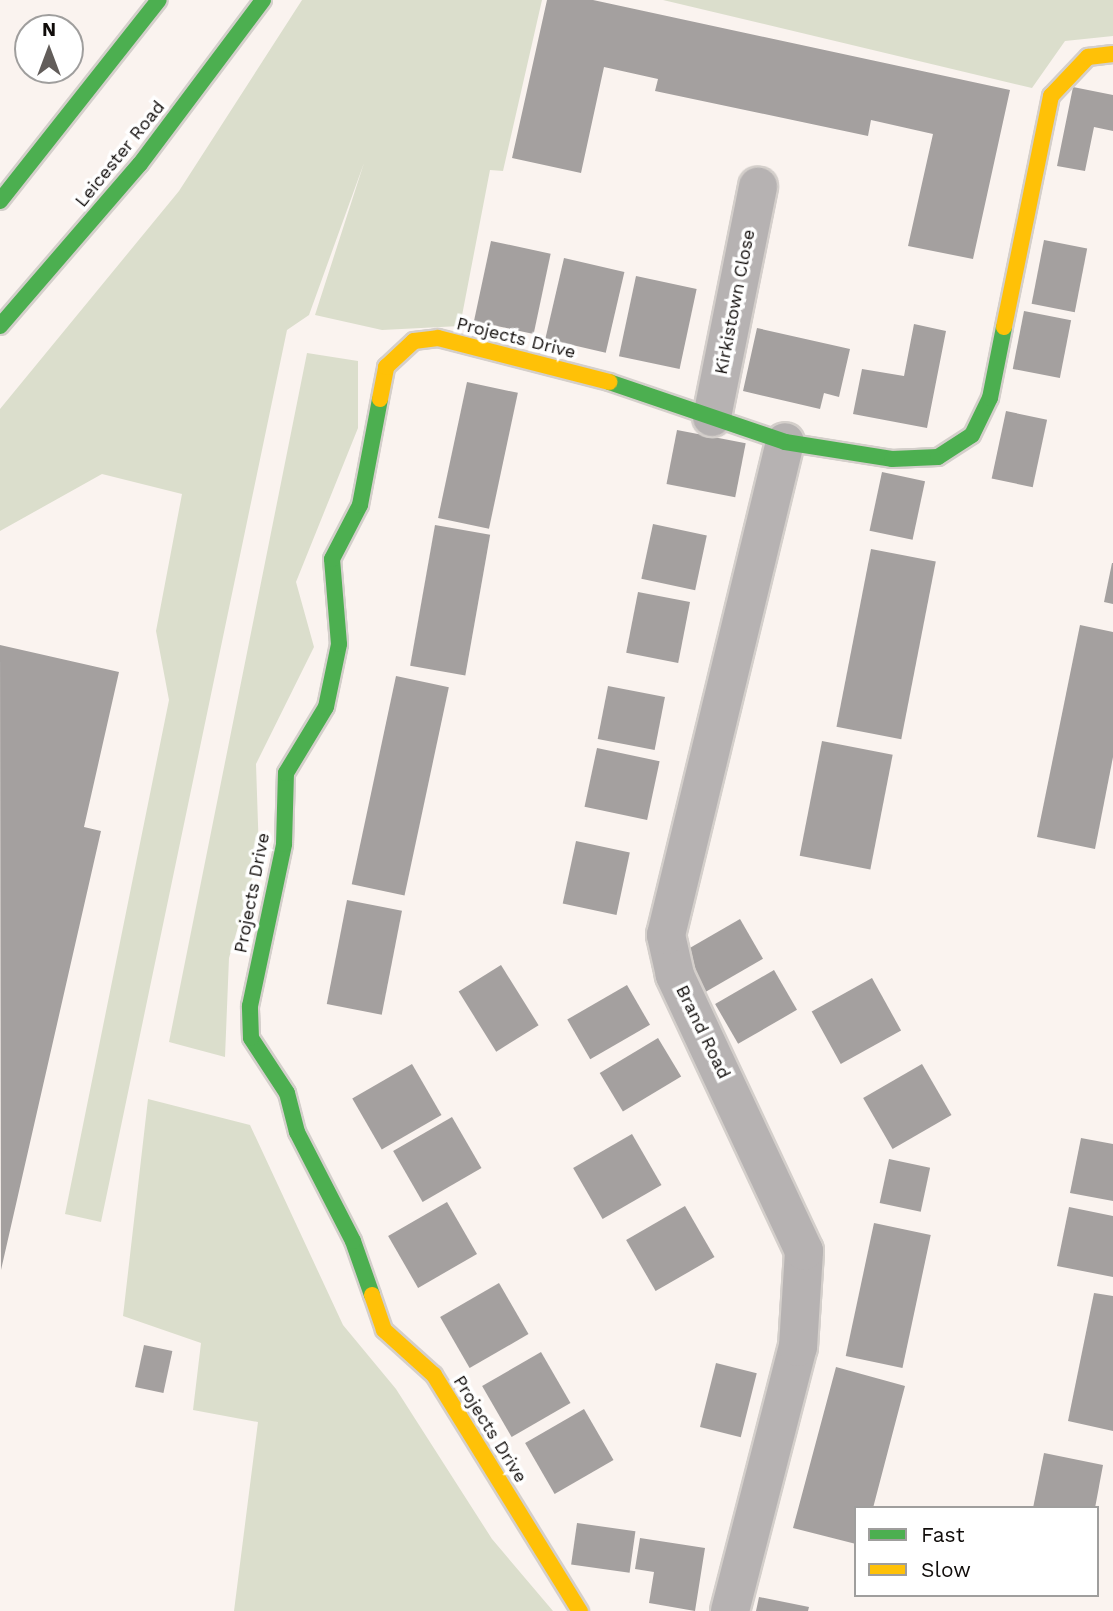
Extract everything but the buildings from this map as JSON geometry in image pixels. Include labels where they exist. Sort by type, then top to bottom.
[{"type":"main road","points":[[0,201],[159,0]]},
{"type":"main road","name":"Leicester Road","points":[[0,326],[140,164],[262,0]]},
{"type":"main road","name":"Projects Drive","points":[[580,1611],[434,1375],[384,1330],[353,1241],[297,1132],[287,1093],[251,1038],[250,1006],[284,844],[286,773],[326,707],[339,644],[332,559],[360,505],[386,367],[396,353],[414,341],[438,338],[600,379],[785,442],[892,459],[938,457],[972,435],[990,398],[1051,96],[1088,57],[1113,54]]},
{"type":"street","name":"Kirkistown Close","points":[[712,416],[758,187]]},
{"type":"street","name":"Brand Road","points":[[730,1611],[798,1348],[804,1251],[675,975],[666,935],[785,442]]},
{"type":"green space","points":[[302,0],[542,0],[503,171],[490,170],[460,326],[382,330],[315,315],[364,163],[309,315],[287,330],[101,1222],[65,1214],[169,700],[156,631],[182,494],[102,474],[0,531],[0,409],[179,191]]},
{"type":"green space","points":[[663,0],[1113,0],[1113,36],[1065,41],[1032,88]]},
{"type":"green space","points":[[307,353],[358,361],[358,428],[296,582],[314,647],[256,764],[259,854],[229,958],[225,1057],[169,1042]]},
{"type":"green space","points":[[148,1099],[250,1125],[343,1325],[396,1389],[492,1539],[553,1611],[234,1611],[258,1422],[193,1410],[201,1343],[123,1316]]},
{"type":"traffic: fast","points":[[0,201],[159,0]]},
{"type":"traffic: fast","points":[[0,326],[140,164],[263,0]]},
{"type":"traffic: fast","points":[[609,382],[785,442],[892,459],[938,457],[972,435],[990,398],[1004,327]]},
{"type":"traffic: fast","points":[[372,1295],[353,1241],[297,1132],[287,1093],[251,1038],[250,1006],[284,844],[286,773],[326,707],[339,644],[332,559],[360,505],[380,399]]},
{"type":"traffic: slow","points":[[1004,327],[1051,96],[1088,57],[1113,54]]},
{"type":"traffic: slow","points":[[380,399],[386,367],[414,341],[438,338],[609,382]]},
{"type":"traffic: slow","points":[[372,1295],[384,1330],[434,1375],[580,1611]]}]
